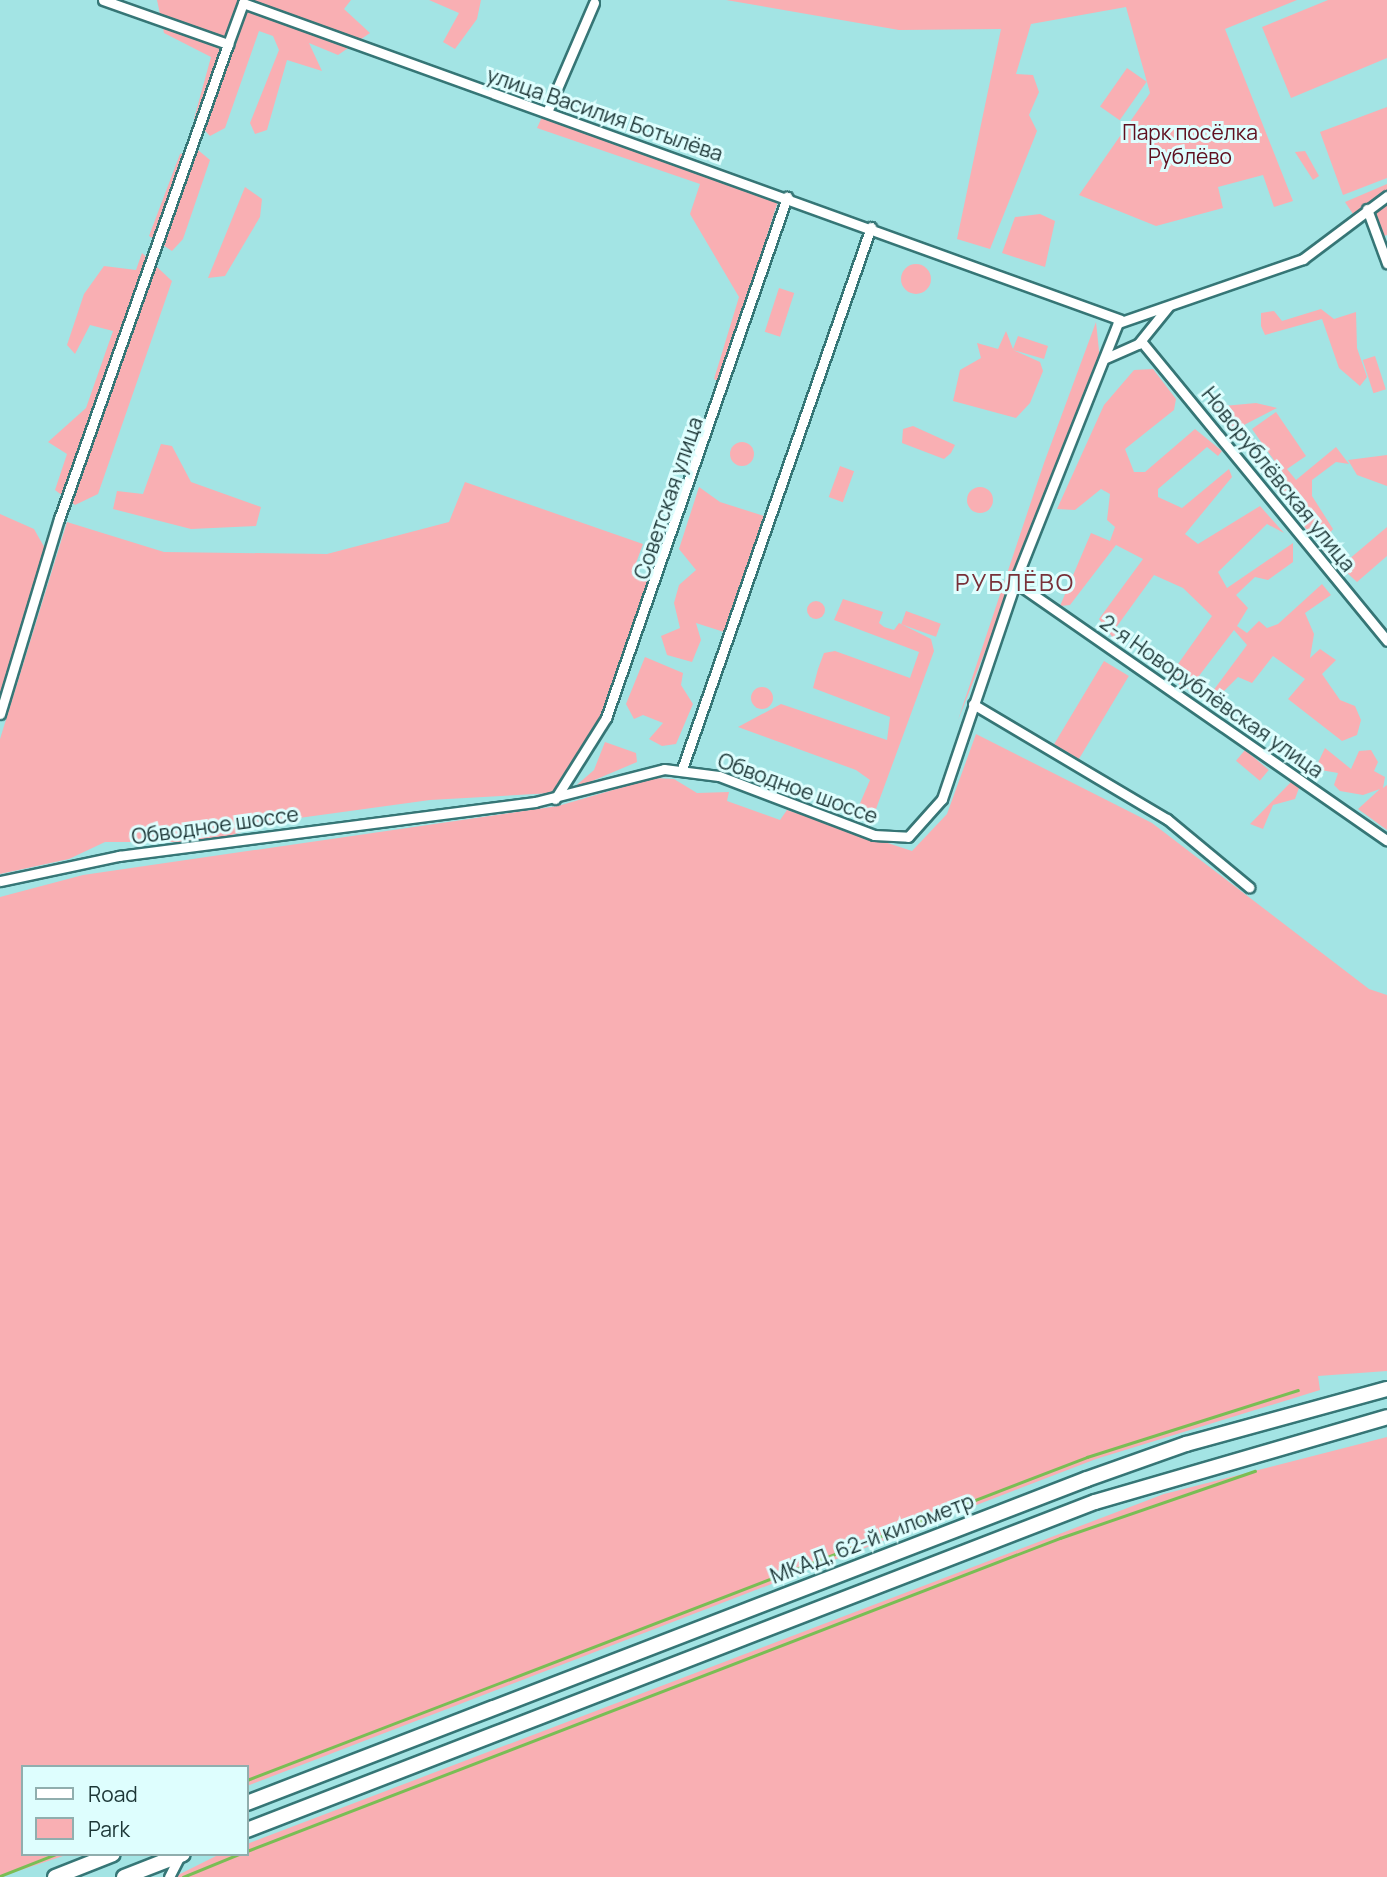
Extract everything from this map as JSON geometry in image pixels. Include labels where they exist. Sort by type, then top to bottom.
[{"type":"highway","name":"МКАД, 62-й километр","points":[[248,1803],[1087,1479],[1186,1444],[1387,1389]]},
{"type":"highway","points":[[248,1830],[1095,1503],[1354,1425],[1387,1419]]},
{"type":"highway","points":[[55,1877],[108,1856]]},
{"type":"highway","points":[[124,1877],[179,1856]]},
{"type":"street","points":[[0,714],[59,519],[228,44],[103,0]]},
{"type":"street","name":"улица Василия Ботылёва","points":[[228,44],[243,3],[1125,318]]},
{"type":"street","points":[[547,112],[594,3]]},
{"type":"street","points":[[1130,347],[1119,342],[1115,330],[1125,318],[1303,259],[1387,196]]},
{"type":"street","name":"Советская улица","points":[[555,799],[606,718],[787,197]]},
{"type":"street","points":[[1367,209],[1387,263]]},
{"type":"street","points":[[682,769],[871,227]]},
{"type":"street","points":[[1102,362],[1143,339],[1173,304]]},
{"type":"street","points":[[1125,318],[1143,325],[1143,339]]},
{"type":"street","name":"Обводное шоссе","points":[[0,881],[119,856],[555,799],[644,772],[682,769],[899,840],[917,833],[942,799],[1015,582],[1115,330]]},
{"type":"street","name":"Новорублёвская улица","points":[[1143,339],[1387,640]]},
{"type":"street","name":"2-я Новорублёвская улица","points":[[1015,582],[1387,841]]},
{"type":"street","points":[[973,705],[1167,819],[1249,887]]},
{"type":"street","points":[[169,1877],[181,1856]]},
{"type":"green space","points":[[157,0],[351,0],[344,9],[370,33],[338,55],[309,43],[322,71],[287,60],[267,130],[255,134],[250,123],[279,50],[273,36],[259,31],[225,128],[210,136],[194,119],[211,57],[164,33]]},
{"type":"green space","points":[[429,0],[481,0],[477,19],[455,49],[443,42],[459,13]]},
{"type":"green space","name":"Парк посёлка Рублёво","points":[[726,0],[1297,0],[1225,29],[1293,201],[1274,207],[1263,175],[1218,187],[1223,208],[1156,226],[1079,195],[1150,93],[1126,7],[1031,24],[1016,74],[1033,75],[1039,92],[1029,115],[1037,131],[990,249],[957,239],[1001,29],[899,30]]},
{"type":"green space","points":[[1328,0],[1387,0],[1387,58],[1291,98],[1262,27]]},
{"type":"green space","points":[[1127,68],[1147,82],[1120,120],[1100,107]]},
{"type":"green space","points":[[1387,107],[1387,178],[1343,195],[1320,132]]},
{"type":"green space","points":[[542,117],[778,201],[720,382],[714,379],[739,297],[690,214],[700,184],[537,128]]},
{"type":"green space","points":[[198,150],[210,160],[183,239],[172,251],[149,236],[180,154]]},
{"type":"green space","points":[[1305,151],[1319,176],[1313,180],[1295,152]]},
{"type":"green space","points":[[1387,184],[1387,192],[1353,214],[1345,202]]},
{"type":"green space","points":[[245,187],[262,199],[260,217],[225,276],[208,278]]},
{"type":"green space","points":[[1387,199],[1387,235],[1384,236],[1374,209]]},
{"type":"green space","points":[[1040,214],[1055,221],[1045,267],[1002,253],[1015,217]]},
{"type":"green space","points":[[142,253],[172,281],[98,494],[75,505],[55,490],[67,454],[48,442],[86,408],[113,331],[90,325],[75,354],[67,345],[84,294],[104,266],[136,270]]},
{"type":"green space","points":[[916,264],[926,269],[931,279],[926,289],[916,294],[906,289],[901,279],[906,269]]},
{"type":"green space","points":[[779,288],[794,293],[780,337],[765,332]]},
{"type":"green space","points":[[1321,309],[1334,319],[1356,312],[1357,348],[1367,377],[1360,386],[1339,368],[1322,319],[1265,335],[1261,326],[1261,313],[1274,311],[1282,321]]},
{"type":"green space","points":[[1096,322],[1100,360],[958,720],[1044,463]]},
{"type":"green space","points":[[1006,331],[1013,349],[1018,336],[1048,346],[1044,359],[1013,350],[1040,362],[1043,371],[1030,403],[1016,418],[953,401],[960,370],[981,358],[977,343],[998,349]]},
{"type":"green space","points":[[1375,356],[1386,389],[1373,393],[1363,360]]},
{"type":"green space","points":[[1153,369],[1176,399],[1174,410],[1125,449],[1134,472],[1145,472],[1195,429],[1222,451],[1218,456],[1207,447],[1158,489],[1158,497],[1182,508],[1229,469],[1232,477],[1185,534],[1198,544],[1260,506],[1284,533],[1267,524],[1218,572],[1227,588],[1293,543],[1293,562],[1268,580],[1255,577],[1236,595],[1248,608],[1237,626],[1247,633],[1259,621],[1267,628],[1278,624],[1322,584],[1331,595],[1305,613],[1314,634],[1310,658],[1320,649],[1336,660],[1322,674],[1340,700],[1355,706],[1361,720],[1357,735],[1342,741],[1288,699],[1305,679],[1273,656],[1252,683],[1238,677],[1209,706],[1207,699],[1247,645],[1234,630],[1189,689],[1181,689],[1173,671],[1212,616],[1183,588],[1154,575],[1115,629],[1116,642],[1099,619],[1143,559],[1116,545],[1070,605],[1060,606],[1091,533],[1110,541],[1115,527],[1107,520],[1110,494],[1101,489],[1075,510],[1057,509],[1104,405],[1134,370]]},
{"type":"green space","points":[[1256,403],[1277,408],[1244,425],[1257,446],[1249,452],[1213,407]]},
{"type":"green space","points":[[1276,412],[1306,456],[1287,469],[1296,480],[1336,447],[1349,464],[1336,462],[1312,480],[1312,496],[1333,529],[1327,537],[1310,534],[1255,462],[1283,473],[1252,429]]},
{"type":"green space","points":[[913,426],[955,445],[951,453],[944,459],[902,443],[903,429]]},
{"type":"green space","points":[[742,442],[751,445],[754,454],[751,463],[742,466],[733,463],[730,454],[733,445]]},
{"type":"green space","points":[[161,444],[172,446],[191,482],[261,507],[256,526],[191,529],[113,509],[117,491],[143,494]]},
{"type":"green space","points":[[1387,455],[1387,486],[1357,475],[1348,460]]},
{"type":"green space","points":[[840,466],[854,471],[843,502],[829,497]]},
{"type":"green space","points":[[465,482],[643,544],[632,574],[654,581],[600,722],[553,793],[430,800],[277,821],[209,842],[105,842],[69,859],[0,874],[0,739],[67,522],[164,552],[327,554],[449,522]]},
{"type":"green space","points":[[699,487],[720,502],[764,516],[724,632],[696,623],[701,640],[692,662],[667,655],[661,636],[680,628],[674,603],[679,585],[696,570],[679,549]]},
{"type":"green space","points":[[980,487],[989,491],[993,500],[989,509],[980,513],[971,509],[967,500],[971,491]]},
{"type":"green space","points":[[0,514],[34,529],[47,552],[0,694]]},
{"type":"green space","points":[[1387,527],[1387,556],[1357,582],[1322,550],[1348,560]]},
{"type":"green space","points":[[843,599],[883,612],[879,623],[884,627],[894,630],[899,623],[931,639],[934,651],[876,809],[858,808],[870,780],[856,770],[738,727],[781,704],[887,740],[890,717],[813,688],[818,669],[824,653],[835,651],[910,678],[919,652],[834,620]]},
{"type":"green space","points":[[816,601],[822,604],[825,610],[822,616],[816,619],[810,616],[807,610],[810,604]]},
{"type":"green space","points":[[906,611],[941,624],[936,637],[901,624]]},
{"type":"green space","points":[[645,657],[683,673],[681,685],[693,704],[676,744],[662,746],[649,739],[663,723],[643,715],[634,719],[626,704]]},
{"type":"green space","points":[[1104,661],[1129,676],[1079,759],[1054,744]]},
{"type":"green space","points":[[762,687],[770,690],[773,698],[770,706],[762,709],[754,706],[751,698],[754,690]]},
{"type":"green space","points":[[976,734],[1152,823],[1369,989],[1387,995],[1387,1371],[1318,1376],[1320,1390],[1096,1459],[248,1786],[248,1765],[21,1765],[21,1856],[63,1856],[0,1877],[0,897],[83,875],[558,806],[654,778],[674,779],[697,793],[729,792],[727,801],[780,820],[787,810],[912,851],[947,814]]},
{"type":"green space","points":[[605,742],[636,753],[637,762],[571,790],[594,770]]},
{"type":"green space","points":[[1325,748],[1351,769],[1359,751],[1371,750],[1378,762],[1374,771],[1385,777],[1383,788],[1387,785],[1387,830],[1358,809],[1380,789],[1363,795],[1340,791],[1334,785],[1338,773],[1315,769]]},
{"type":"green space","points":[[1245,750],[1269,770],[1260,781],[1236,761]]},
{"type":"green space","points":[[1291,782],[1299,788],[1295,799],[1273,805],[1263,829],[1250,824]]},
{"type":"green space","points":[[1387,1437],[1387,1877],[174,1877],[216,1856],[248,1856],[248,1844],[1164,1494]]},
{"type":"waterway","points":[[248,1780],[1087,1457],[1298,1390]]},
{"type":"waterway","points":[[248,1851],[1060,1538],[1255,1471]]},
{"type":"waterway","points":[[0,1876],[51,1856]]},
{"type":"waterway","points":[[183,1877],[234,1856]]},
{"type":"district","name":"РУБЛЁВО","points":[[1015,582]]}]
